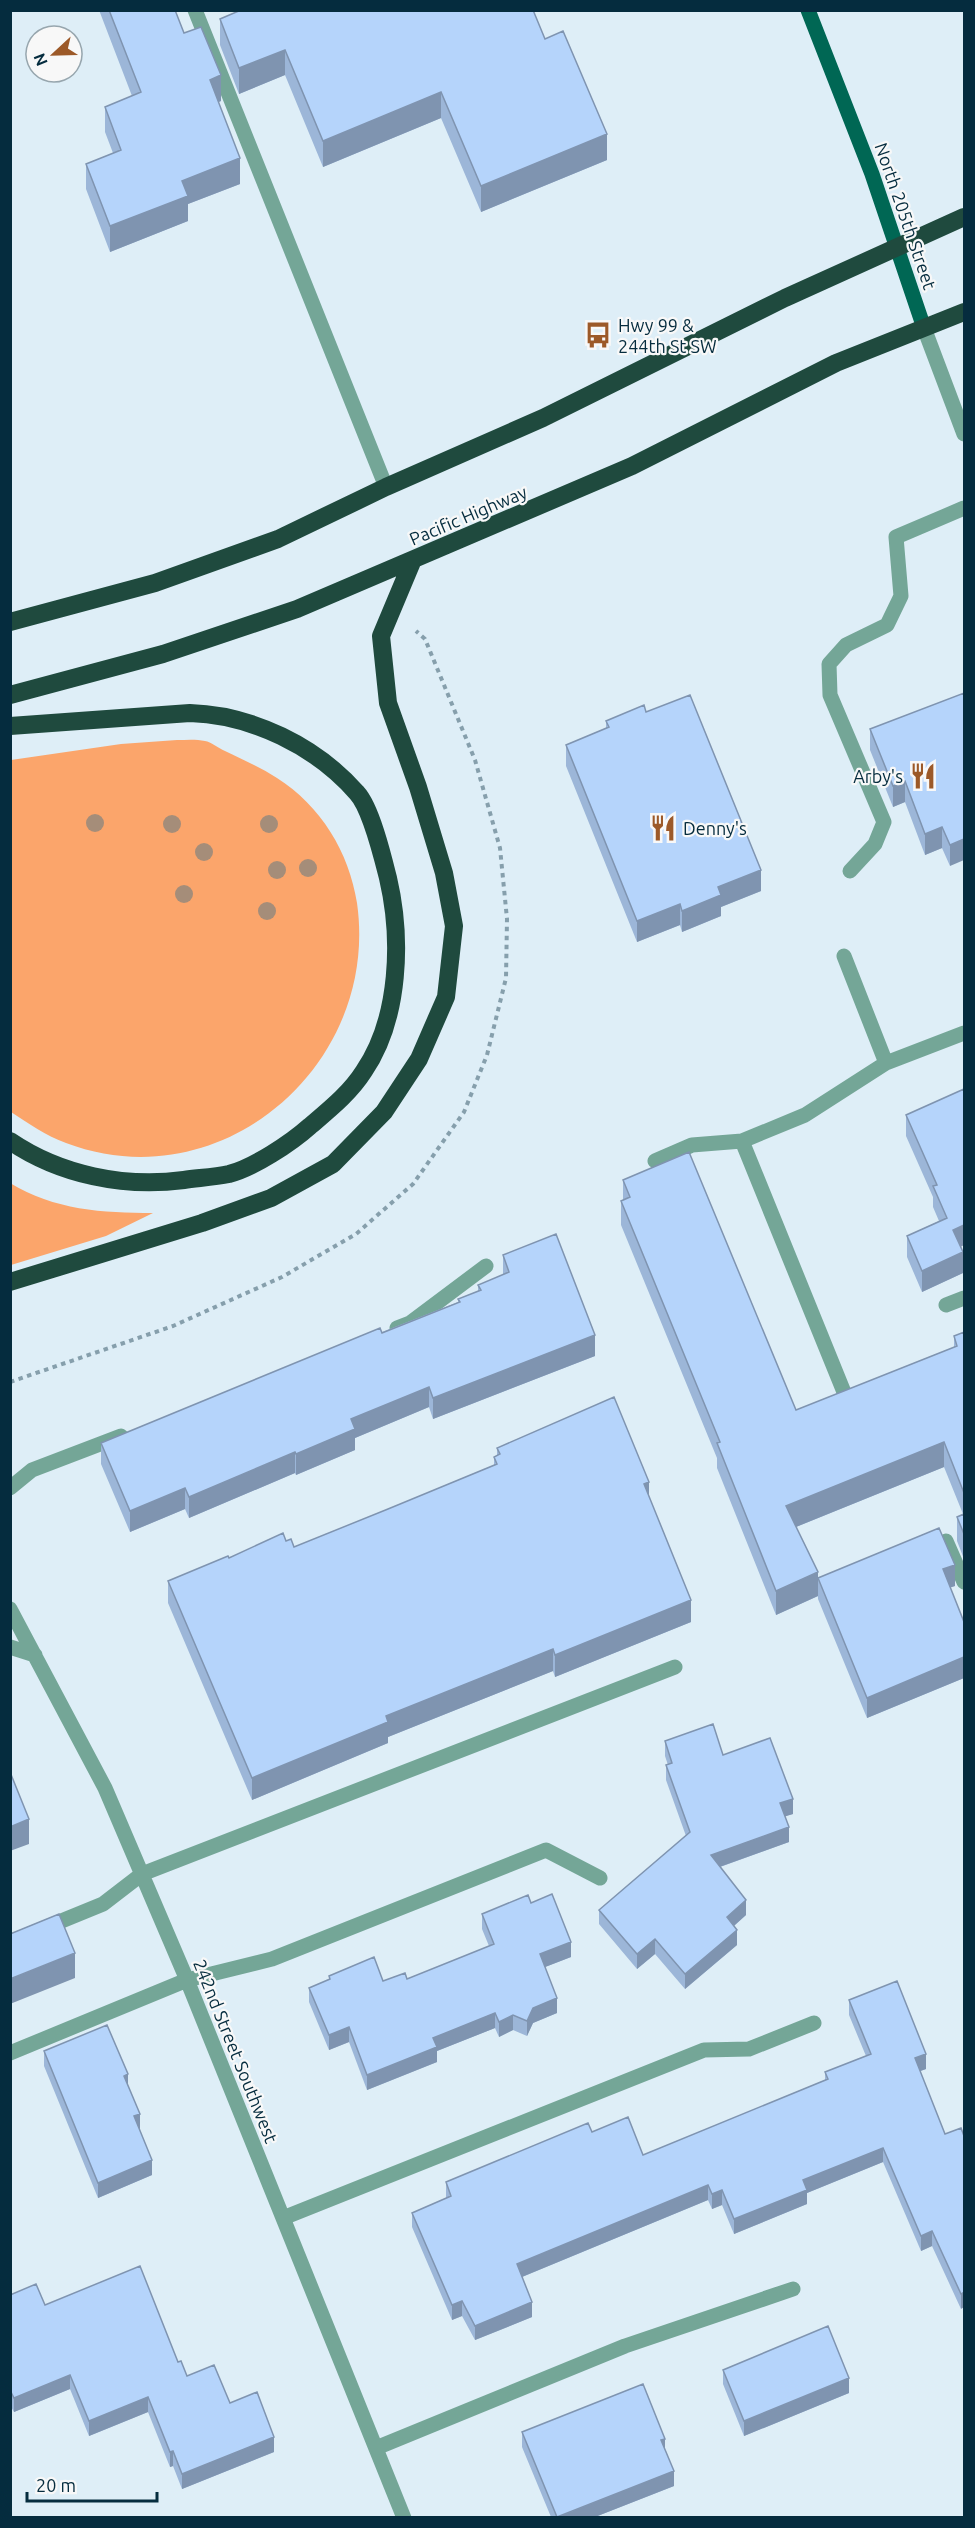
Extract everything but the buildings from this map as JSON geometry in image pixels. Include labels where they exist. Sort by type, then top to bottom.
[{"type":"highway","points":[[10,622],[155,583],[267,543],[543,418],[785,298],[964,217]]},
{"type":"highway","name":"Pacific Highway","points":[[10,695],[163,654],[297,609],[412,562],[632,466],[836,363],[964,312]]},
{"type":"highway","points":[[10,1282],[271,1198],[333,1164],[384,1112],[419,1059],[446,997],[454,926],[444,873],[422,798],[388,703],[381,636],[412,562]]},
{"type":"highway","points":[[10,726],[190,713],[209,714],[271,730],[312,753],[359,794],[379,841],[393,900],[397,969],[383,1031],[365,1070],[340,1101],[288,1145],[230,1173],[168,1182],[117,1180],[66,1170],[10,1141]]},
{"type":"main road","name":"North 205th Street","points":[[808,10],[872,174],[924,328]]},
{"type":"street","points":[[195,10],[386,488]]},
{"type":"street","name":"North 205th Street","points":[[924,328],[964,434]]},
{"type":"street","points":[[850,871],[875,844],[884,822],[830,695],[829,664],[846,645],[887,625],[901,596],[896,537],[964,508]]},
{"type":"street","points":[[844,956],[886,1063]]},
{"type":"street","points":[[655,1161],[692,1145],[742,1141],[805,1115],[886,1063],[964,1033]]},
{"type":"street","points":[[742,1141],[848,1402]]},
{"type":"street","points":[[388,1332],[410,1323],[486,1266]]},
{"type":"street","points":[[946,1305],[964,1298]]},
{"type":"street","points":[[10,1488],[32,1470],[132,1431]]},
{"type":"street","points":[[946,1541],[964,1582]]},
{"type":"street","name":"242nd Street Southwest","points":[[10,1609],[105,1788],[187,1980],[404,2517]]},
{"type":"street","points":[[10,1647],[35,1655]]},
{"type":"street","points":[[10,1942],[103,1904],[142,1874],[675,1667]]},
{"type":"street","points":[[10,2052],[187,1980],[272,1959],[546,1850],[600,1878]]},
{"type":"street","points":[[283,2218],[704,2050],[749,2049],[814,2023]]},
{"type":"street","points":[[376,2448],[625,2346],[793,2289]]},
{"type":"shaded area","points":[[177,740],[207,742],[264,770],[293,789],[320,816],[340,848],[353,884],[357,903],[357,962],[343,1017],[316,1065],[279,1106],[233,1135],[181,1153],[124,1156],[66,1143],[37,1129],[11,1112],[11,760],[121,744]]},
{"type":"shaded area","points":[[10,1183],[44,1199],[79,1208],[153,1213],[106,1236],[11,1265]]},
{"type":"place","name":"Hwy 99 & 244th St SW","points":[[598,335]]},
{"type":"place","name":"Arby's","points":[[923,776]]},
{"type":"place","name":"Denny's","points":[[663,828]]}]
